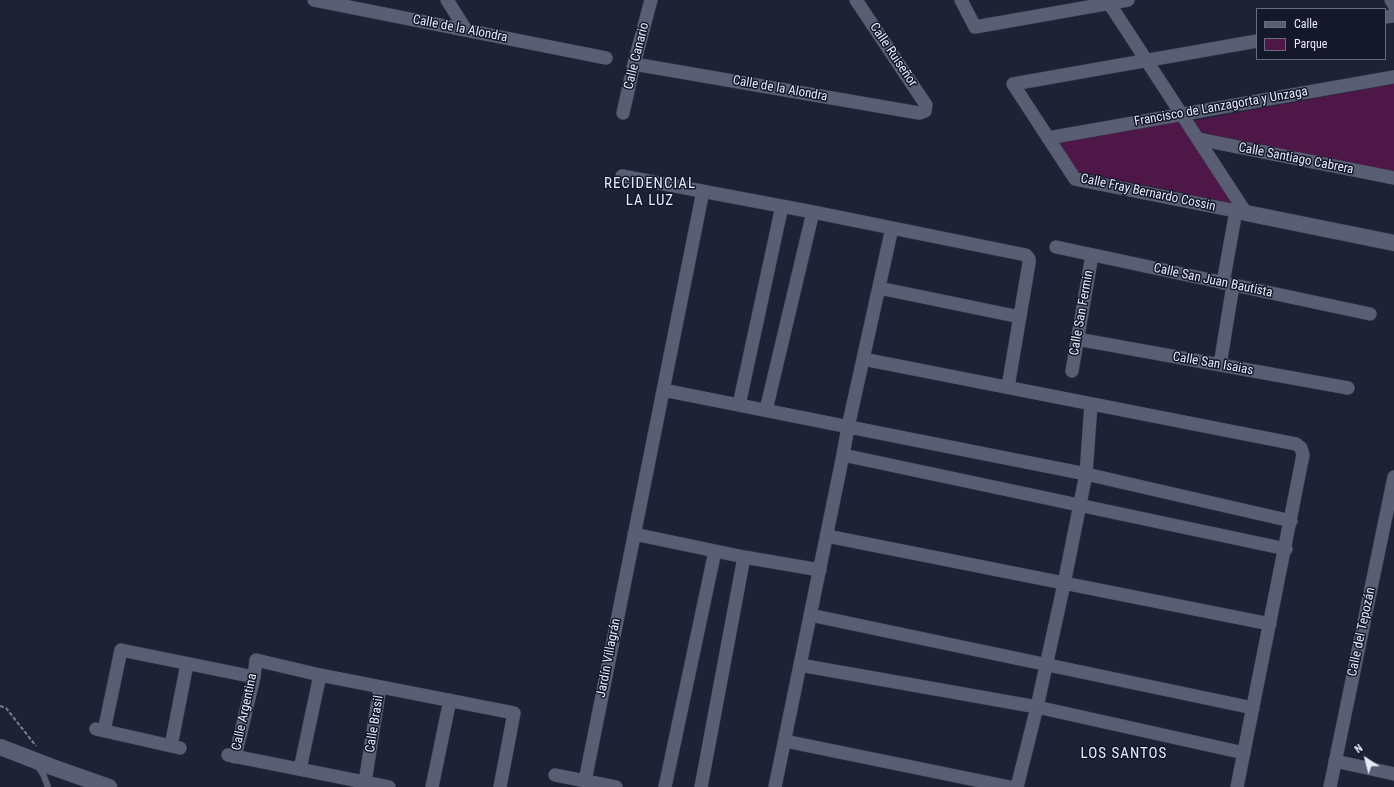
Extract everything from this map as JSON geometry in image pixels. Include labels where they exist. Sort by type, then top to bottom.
[{"type":"street","name":"Calle de la Alondra","points":[[318,0],[606,58]]},
{"type":"street","points":[[447,0],[466,30]]},
{"type":"street","name":"Calle Canario","points":[[623,113],[651,0]]},
{"type":"street","name":"Calle Ruiseñor","points":[[856,0],[926,105],[925,111]]},
{"type":"street","points":[[961,0],[975,27],[1108,2],[1128,0]]},
{"type":"street","points":[[1391,0],[1394,5]]},
{"type":"street","points":[[1108,2],[1198,140],[1241,212],[1228,284],[1220,365]]},
{"type":"street","points":[[1146,61],[1256,41]]},
{"type":"street","name":"Calle Fray Bernardo Cossin","points":[[1146,61],[1013,84],[1075,179],[1394,243]]},
{"type":"street","name":"Calle de la Alondra","points":[[634,64],[919,113],[925,111]]},
{"type":"street","name":"Francisco de Lanzagorta y Unzaga","points":[[1048,138],[1394,77]]},
{"type":"street","name":"Calle Santiago Cabrera","points":[[1198,140],[1394,178]]},
{"type":"street","points":[[622,176],[813,212],[1026,255],[1029,259],[1029,264],[1008,387]]},
{"type":"street","name":"Jardín Villagrán","points":[[585,781],[703,191]]},
{"type":"street","points":[[739,405],[782,206]]},
{"type":"street","points":[[766,410],[813,212]]},
{"type":"street","points":[[775,787],[848,427],[892,228]]},
{"type":"street","name":"Calle San Juan Bautista","points":[[1056,247],[1370,314]]},
{"type":"street","name":"Calle San Fermin","points":[[1072,371],[1092,255]]},
{"type":"street","points":[[878,288],[1020,317]]},
{"type":"street","name":"Calle San Isaias","points":[[1077,339],[1348,388]]},
{"type":"street","points":[[863,359],[1296,444],[1301,448],[1303,455],[1286,548],[1237,787]]},
{"type":"street","points":[[663,390],[1086,474],[1291,520]]},
{"type":"street","points":[[1017,787],[1037,707],[1086,474],[1091,404]]},
{"type":"street","points":[[843,455],[1286,548]]},
{"type":"street","name":"Calle del Tepozán","points":[[1330,787],[1394,477]]},
{"type":"street","points":[[634,534],[744,557],[820,570]]},
{"type":"street","points":[[827,536],[1270,624]]},
{"type":"street","points":[[665,787],[715,551]]},
{"type":"street","points":[[701,787],[744,557]]},
{"type":"street","points":[[810,615],[1253,708]]},
{"type":"street","points":[[187,664],[176,747],[100,730],[121,650],[254,677]]},
{"type":"street","name":"Calle Argentina","points":[[365,782],[231,756],[254,677],[256,660],[380,687]]},
{"type":"street","points":[[800,665],[1037,707],[1244,752]]},
{"type":"street","points":[[300,770],[320,675]]},
{"type":"street","name":"Calle Brasil","points":[[365,782],[380,687],[514,713],[500,787]]},
{"type":"street","points":[[432,787],[450,700]]},
{"type":"street","points":[[785,740],[1010,787]]},
{"type":"street","points":[[0,747],[36,755],[87,784],[109,787]]},
{"type":"street","points":[[1335,761],[1394,774]]},
{"type":"street","points":[[555,775],[616,787]]},
{"type":"street","points":[[365,782],[389,787]]},
{"type":"lane","points":[[36,755],[48,787]]},
{"type":"path","points":[[0,706],[6,708],[36,755]]},
{"type":"green space","points":[[1394,84],[1394,172],[1200,132],[1192,121]]},
{"type":"green space","points":[[1178,121],[1232,203],[1076,171],[1058,142]]},
{"type":"district","name":"RECIDENCIAL LA LUZ","points":[[650,192]]},
{"type":"district","name":"LOS SANTOS","points":[[1124,754]]}]
